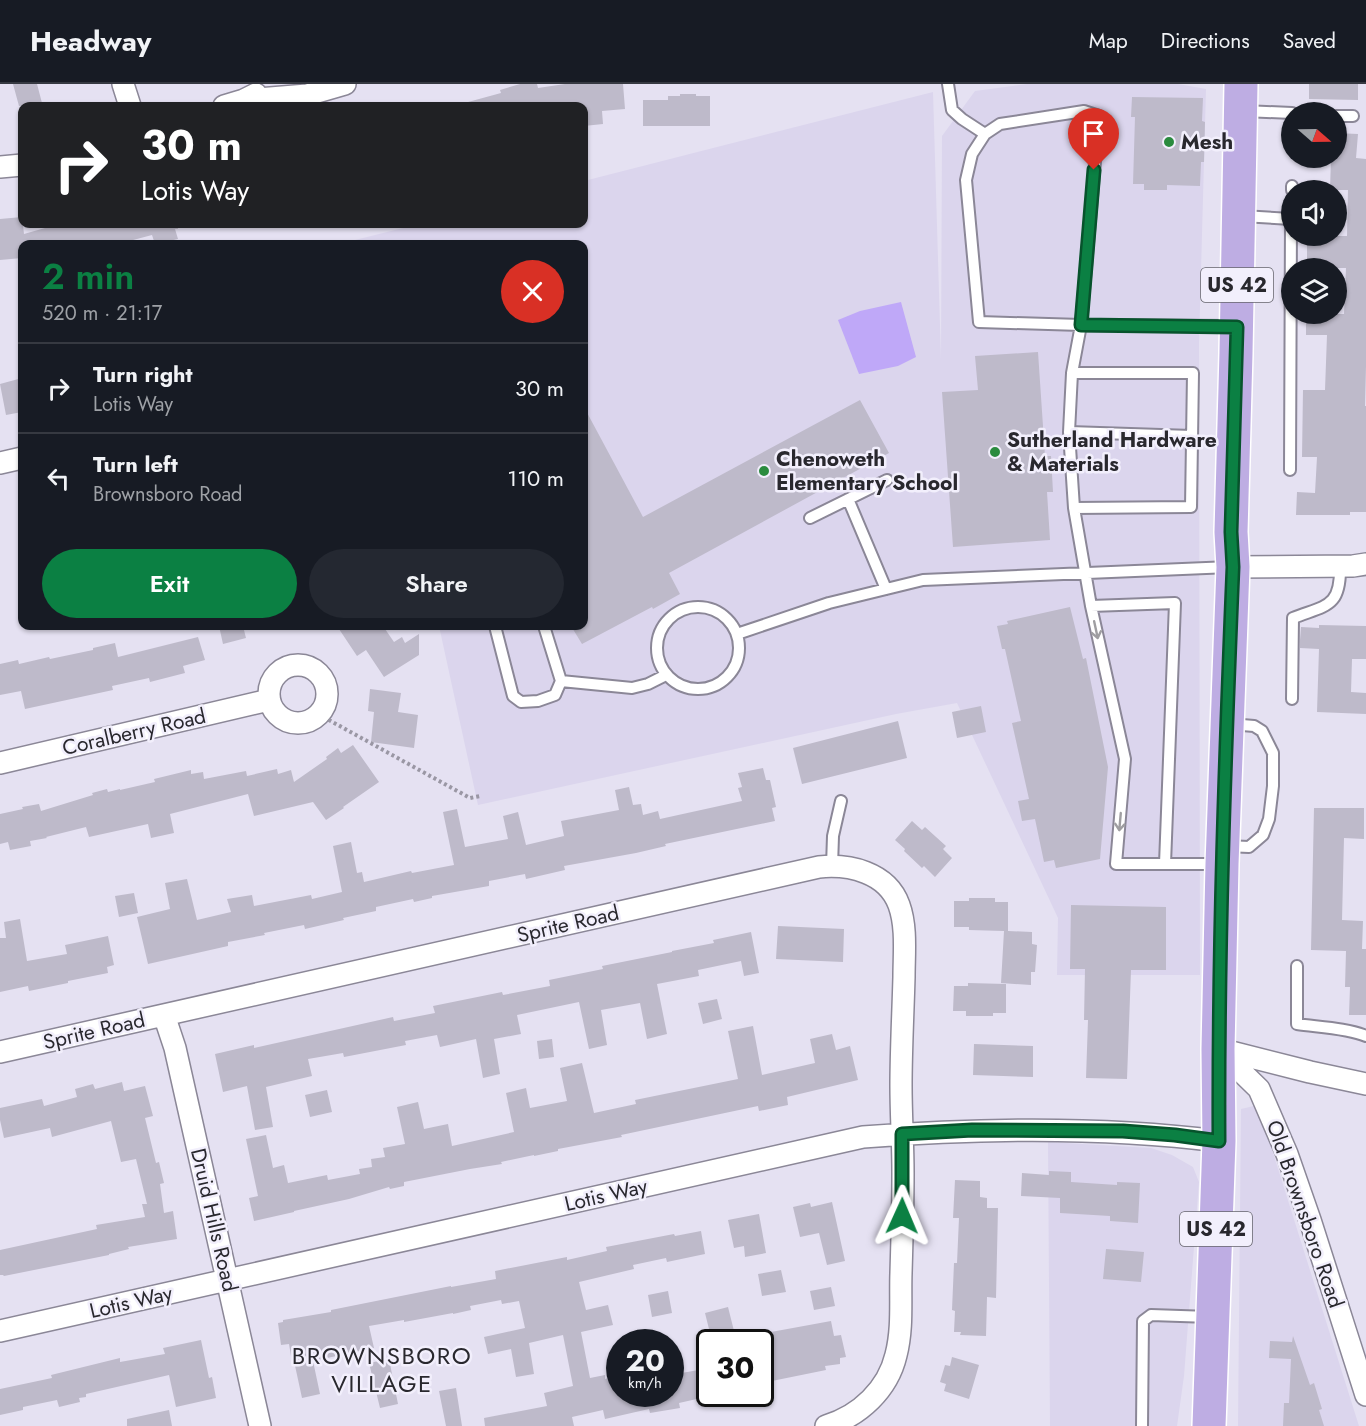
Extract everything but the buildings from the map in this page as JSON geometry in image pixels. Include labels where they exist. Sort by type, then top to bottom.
[{"type":"main road","name":"US 42","points":[[1209,1426],[1219,1141],[1218,1049],[1222,855],[1233,567],[1231,532],[1241,97]]},
{"type":"street","points":[[123,84],[129,102]]},
{"type":"street","points":[[237,102],[276,84]]},
{"type":"street","points":[[244,100],[307,95],[345,84]]},
{"type":"street","points":[[0,167],[18,165]]},
{"type":"street","points":[[0,463],[18,459]]},
{"type":"street","points":[[1233,567],[1366,564]]},
{"type":"street","points":[[291,665],[303,665],[313,669],[322,677],[326,687],[326,699],[322,710],[314,718],[304,723],[292,723],[282,718],[274,711],[269,700],[269,689],[273,678],[281,670],[291,665]]},
{"type":"street","name":"Coralberry Road","points":[[0,763],[269,700]]},
{"type":"street","name":"Sprite Road","points":[[0,1052],[807,869],[845,866],[866,872],[881,880],[892,892],[899,904],[904,927],[900,1314],[897,1354],[883,1386],[869,1402],[846,1418],[826,1426]]},
{"type":"street","name":"Druid Hills Road","points":[[164,1015],[175,1048],[260,1426]]},
{"type":"street","points":[[1218,1049],[1365,1087]]},
{"type":"street","name":"Old Brownsboro Road","points":[[1218,1049],[1259,1089],[1287,1154],[1366,1395]]},
{"type":"street","name":"Lotis Way","points":[[0,1331],[863,1137],[972,1130],[1123,1131],[1219,1141]]},
{"type":"lane","points":[[948,84],[952,110],[985,134]]},
{"type":"lane","points":[[1241,97],[1281,110]]},
{"type":"lane","points":[[1227,724],[1254,726],[1262,731],[1273,753],[1273,786],[1269,819],[1263,835],[1249,847],[1222,855],[1165,864],[1116,864],[1125,759],[1091,606],[1074,508],[1069,432],[1072,373],[1081,325],[1099,116],[1084,111],[1000,124],[985,134],[972,154],[966,180],[979,322],[1081,325],[1237,327]]},
{"type":"lane","points":[[1347,116],[1353,116]]},
{"type":"lane","points":[[1239,216],[1281,218]]},
{"type":"lane","points":[[1290,470],[1291,246]]},
{"type":"lane","points":[[1072,373],[1193,373],[1191,507],[1074,508]]},
{"type":"lane","points":[[1069,432],[1192,436]]},
{"type":"lane","points":[[810,518],[887,480]]},
{"type":"lane","points":[[848,499],[886,589]]},
{"type":"lane","points":[[1292,699],[1293,618],[1331,603],[1338,592],[1341,581],[1340,566]]},
{"type":"lane","points":[[737,634],[829,603],[923,580],[1233,567]]},
{"type":"lane","points":[[1091,606],[1175,603],[1165,864]]},
{"type":"lane","points":[[701,606],[717,610],[729,620],[737,634],[740,651],[735,666],[725,679],[711,687],[695,690],[679,685],[666,675],[658,661],[656,645],[660,629],[670,616],[685,608],[701,606]]},
{"type":"lane","points":[[496,630],[513,696],[521,702],[538,701],[555,695],[561,681],[545,630]]},
{"type":"lane","points":[[561,681],[632,688],[648,684],[666,675]]},
{"type":"lane","points":[[832,866],[833,837],[841,801]]},
{"type":"lane","points":[[1297,966],[1297,1024],[1366,1036]]},
{"type":"lane","points":[[1142,1426],[1143,1321],[1150,1315],[1213,1317]]},
{"type":"path","points":[[318,714],[470,798],[480,796]]},
{"type":"shaded area","points":[[1027,84],[1178,84],[1206,89],[1199,343],[1200,975],[1057,975],[1058,918],[957,703],[896,714],[478,805],[440,630],[588,630],[588,240],[355,240],[403,228],[588,228],[588,180],[933,92],[941,359],[942,136],[975,91]]},
{"type":"shaded area","points":[[901,302],[916,357],[898,366],[859,374],[838,320],[860,311]]},
{"type":"shaded area","points":[[1258,1105],[1359,1426],[1238,1426],[1241,1109]]},
{"type":"shaded area","points":[[1048,1142],[1151,1148],[1172,1155],[1193,1167],[1199,1182],[1184,1376],[1177,1426],[1050,1426]]},
{"type":"place","name":"Mesh","points":[[1169,142]]},
{"type":"place","name":"Sutherland Hardware & Materials","points":[[995,452]]},
{"type":"place","name":"Chenoweth Elementary School","points":[[764,471]]},
{"type":"district","name":"BROWNSBORO VILLAGE","points":[[382,1369]]},
{"type":"route","points":[[902,1216],[902,1134],[972,1130],[1123,1131],[1219,1141],[1218,1049],[1222,864],[1233,567],[1231,532],[1237,327],[1081,325],[1094,170]]}]
